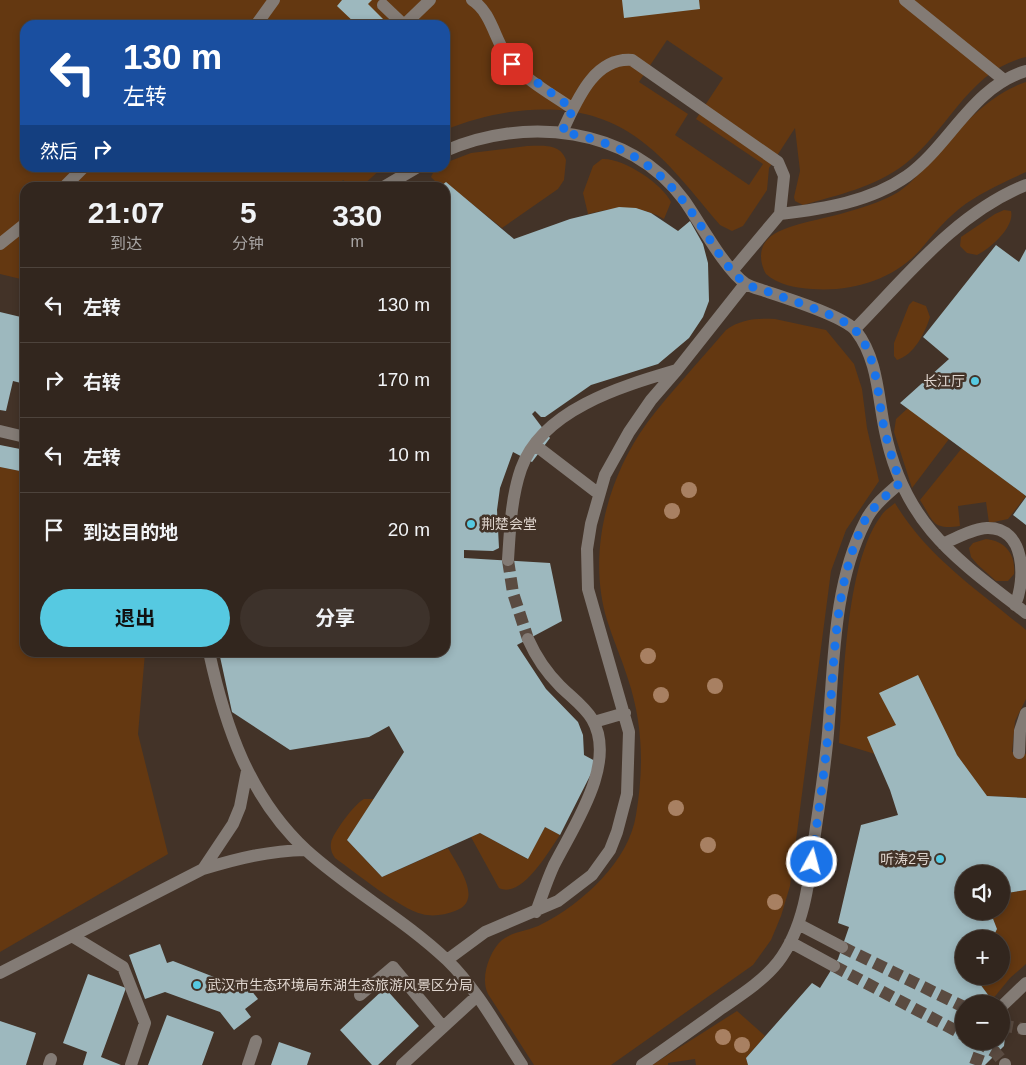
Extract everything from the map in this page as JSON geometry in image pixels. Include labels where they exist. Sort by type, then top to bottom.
[{"type":"lane","points":[[260,20],[274,0]]},
{"type":"lane","points":[[409,20],[430,0]]},
{"type":"lane","points":[[472,0],[486,16],[504,53],[512,64],[573,109]]},
{"type":"lane","points":[[906,0],[1004,80]]},
{"type":"lane","points":[[383,4],[399,20]]},
{"type":"lane","points":[[562,132],[586,86],[609,64],[624,60],[638,63],[778,162],[784,176],[780,214],[733,270]]},
{"type":"lane","points":[[780,214],[837,205],[893,184],[908,175],[925,159],[973,105],[1004,80],[1026,71]]},
{"type":"lane","points":[[450,149],[508,133],[562,132],[600,140],[644,162],[664,178],[685,202],[745,284],[804,305],[855,329],[866,347],[872,364],[885,431],[900,483],[930,532],[960,561],[1026,613]]},
{"type":"lane","points":[[69,182],[79,172]]},
{"type":"lane","points":[[392,182],[409,172]]},
{"type":"lane","points":[[855,329],[949,233],[998,196],[1026,185]]},
{"type":"lane","points":[[0,244],[20,228]]},
{"type":"lane","points":[[447,960],[486,932],[558,901],[592,875],[610,850],[627,794],[630,751],[625,714],[588,590],[587,549],[599,494],[615,455],[651,400],[678,370],[745,284]]},
{"type":"lane","points":[[508,560],[515,491],[522,467],[535,444],[557,423],[578,408],[610,392],[678,370]]},
{"type":"lane","points":[[0,431],[20,436]]},
{"type":"lane","points":[[535,444],[599,494]]},
{"type":"lane","points":[[642,1065],[742,994],[769,972],[790,942],[798,924],[809,881],[828,735],[840,608],[846,575],[855,543],[865,520],[900,483]]},
{"type":"lane","points":[[942,544],[985,528],[997,530],[1012,539],[1020,551],[1023,570],[1022,593],[1016,605]]},
{"type":"lane","points":[[528,640],[544,667],[560,686],[585,709],[594,722],[599,756],[595,781],[579,822],[554,866],[536,912]]},
{"type":"lane","points":[[210,657],[229,732],[247,771],[270,811],[306,850],[447,960],[476,997],[522,1065]]},
{"type":"lane","points":[[1019,753],[1020,731],[1026,712]]},
{"type":"lane","points":[[594,722],[625,714]]},
{"type":"lane","points":[[203,869],[233,824],[240,807],[247,771]]},
{"type":"lane","points":[[0,973],[203,869],[270,851],[306,850]]},
{"type":"lane","points":[[798,924],[842,947]]},
{"type":"lane","points":[[72,936],[123,967],[145,1023],[131,1065]]},
{"type":"lane","points":[[790,942],[834,966]]},
{"type":"lane","points":[[360,995],[393,967],[443,1027]]},
{"type":"lane","points":[[1010,998],[1026,983]]},
{"type":"lane","points":[[402,1065],[476,997]]},
{"type":"lane","points":[[248,1065],[256,1041]]},
{"type":"shaded area","points":[[0,0],[1026,0],[1026,57],[1006,64],[974,88],[934,135],[905,164],[869,184],[843,194],[803,205],[795,201],[794,197],[800,171],[795,128],[769,168],[767,190],[743,226],[732,231],[720,225],[681,178],[648,146],[614,124],[591,116],[567,111],[542,110],[492,115],[450,128],[450,20],[20,20],[20,172],[378,172],[367,182],[346,182],[343,180],[342,182],[20,182],[20,279],[0,274]],"holes":[[[667,40],[723,78],[696,119],[763,164],[749,185],[675,135],[688,114],[639,82]]]},
{"type":"shaded area","points":[[1026,82],[1026,172],[983,193],[959,209],[920,250],[897,269],[871,282],[857,286],[827,289],[794,287],[776,281],[766,274],[761,261],[761,252],[768,239],[783,229],[867,206],[899,192],[914,179],[984,106],[1011,88]]},
{"type":"shaded area","points":[[527,146],[555,148],[560,151],[566,160],[564,180],[558,189],[502,228],[450,186],[450,182],[436,182],[431,177],[434,172],[450,172],[450,161],[471,153]]},
{"type":"shaded area","points":[[602,159],[620,162],[631,167],[660,187],[671,202],[664,219],[645,211],[627,208],[588,214],[583,193],[593,166]]},
{"type":"shaded area","points":[[1004,210],[1011,211],[1009,224],[1000,237],[988,248],[977,255],[967,253],[960,246],[961,237]]},
{"type":"shaded area","points":[[913,301],[926,306],[930,317],[918,343],[909,353],[897,360],[894,356],[894,343],[909,305]]},
{"type":"shaded area","points":[[775,319],[826,330],[854,364],[862,389],[867,428],[879,481],[846,530],[831,571],[790,886],[781,916],[771,940],[753,965],[611,1065],[534,1065],[488,994],[485,973],[490,958],[497,945],[506,937],[537,926],[557,915],[573,905],[601,879],[624,849],[632,832],[639,798],[641,746],[637,713],[626,672],[607,620],[601,595],[600,543],[604,517],[611,492],[633,445],[647,423],[726,330],[749,320]]},
{"type":"shaded area","points":[[908,408],[949,439],[912,488],[894,432],[896,419]]},
{"type":"shaded area","points":[[962,448],[1026,496],[1008,519],[989,523],[986,502],[958,506],[960,526],[944,527],[931,519],[920,500]]},
{"type":"shaded area","points":[[0,467],[20,471],[20,657],[145,657],[138,734],[168,854],[0,952]]},
{"type":"shaded area","points":[[895,503],[922,540],[938,557],[1026,630],[1026,699],[1015,721],[1012,752],[1026,754],[1026,798],[987,796],[896,725],[875,754],[839,743],[848,625],[860,563],[869,537],[881,516]]},
{"type":"shaded area","points":[[986,539],[993,540],[1004,546],[1011,555],[1014,574],[1008,581],[996,581],[971,557],[969,548],[973,543]]},
{"type":"shaded area","points":[[364,799],[374,799],[347,840],[382,877],[448,848],[466,882],[468,899],[464,906],[455,911],[438,915],[426,915],[413,911],[390,898],[335,858],[331,849],[332,839],[350,812]]},
{"type":"shaded area","points":[[545,827],[560,835],[534,872],[517,887],[508,890],[499,888],[471,837],[480,833],[527,859]]},
{"type":"shaded area","points":[[1026,890],[1026,964],[1010,978],[1010,930],[996,930],[994,920],[1010,920],[1010,893]]},
{"type":"shaded area","points":[[981,985],[1004,985],[996,995],[988,995]]},
{"type":"shaded area","points":[[737,1011],[765,1036],[746,1058],[748,1065],[696,1065],[695,1059],[668,1063],[668,1065],[652,1065]]},
{"type":"building","points":[[342,0],[372,0],[368,4],[384,20],[352,20],[337,6]]},
{"type":"building","points":[[622,0],[699,0],[700,9],[624,18]]},
{"type":"building","name":"荆楚会堂","points":[[450,185],[514,239],[570,219],[619,207],[636,208],[651,213],[678,231],[690,221],[703,244],[708,263],[709,301],[703,317],[689,338],[658,364],[591,385],[545,417],[541,417],[535,411],[532,414],[550,438],[532,462],[513,452],[500,488],[497,510],[499,548],[493,551],[464,550],[464,558],[550,563],[562,621],[517,645],[546,689],[578,722],[583,735],[584,755],[597,762],[560,835],[545,827],[528,859],[480,833],[382,877],[347,840],[404,752],[389,726],[369,737],[290,750],[232,712],[220,657],[450,657]]},
{"type":"building","name":"长江厅","points":[[996,245],[1019,262],[1026,249],[1026,496],[900,403],[949,359],[923,337]]},
{"type":"building","points":[[0,312],[20,317],[20,383],[13,381],[6,411],[0,410]]},
{"type":"building","points":[[0,445],[20,449],[20,471],[0,467]]},
{"type":"building","points":[[1026,497],[1026,525],[1013,515]]},
{"type":"building","name":"听涛2号","points":[[918,675],[957,755],[987,796],[1026,798],[1026,890],[1010,893],[1010,865],[955,865],[955,920],[994,920],[997,929],[955,930],[955,985],[981,985],[988,995],[955,995],[955,1050],[1000,1050],[985,1065],[748,1065],[746,1058],[812,983],[820,988],[838,959],[849,927],[838,923],[861,825],[898,815],[890,790],[867,737],[896,725],[879,693]]},
{"type":"building","points":[[160,944],[167,963],[173,961],[232,984],[241,977],[258,999],[245,1009],[251,1017],[234,1030],[220,1012],[165,992],[145,999],[129,955]]},
{"type":"building","points":[[88,974],[126,988],[101,1057],[121,1065],[83,1065],[87,1052],[63,1043]]},
{"type":"building","points":[[385,988],[419,1026],[378,1065],[372,1065],[340,1030]]},
{"type":"building","points":[[167,1015],[214,1032],[202,1065],[148,1065]]},
{"type":"building","points":[[0,1021],[36,1033],[26,1065],[0,1065]]},
{"type":"building","points":[[279,1042],[311,1053],[307,1065],[271,1065]]},
{"type":"tunnel","points":[[508,560],[513,593],[528,639]]},
{"type":"tunnel","points":[[842,947],[955,1003]]},
{"type":"tunnel","points":[[834,966],[955,1030]]},
{"type":"tunnel","points":[[1010,1027],[1023,1029]]},
{"type":"tunnel","points":[[975,1065],[981,1050]]},
{"type":"tunnel","points":[[992,1050],[1005,1064]]},
{"type":"place","name":"长江厅","points":[[975,381]]},
{"type":"place","name":"荆楚会堂","points":[[471,524]]},
{"type":"place","name":"听涛2号","points":[[940,859]]},
{"type":"place","name":"武汉市生态环境局东湖生态旅游风景区分局","points":[[197,985]]},
{"type":"route","points":[[512,64],[573,109],[562,132],[600,140],[617,148],[644,162],[676,189],[712,243],[745,284],[833,317],[855,329],[866,347],[876,380],[885,431],[900,483],[865,520],[855,543],[846,575],[840,608],[828,735],[812,862]]}]
